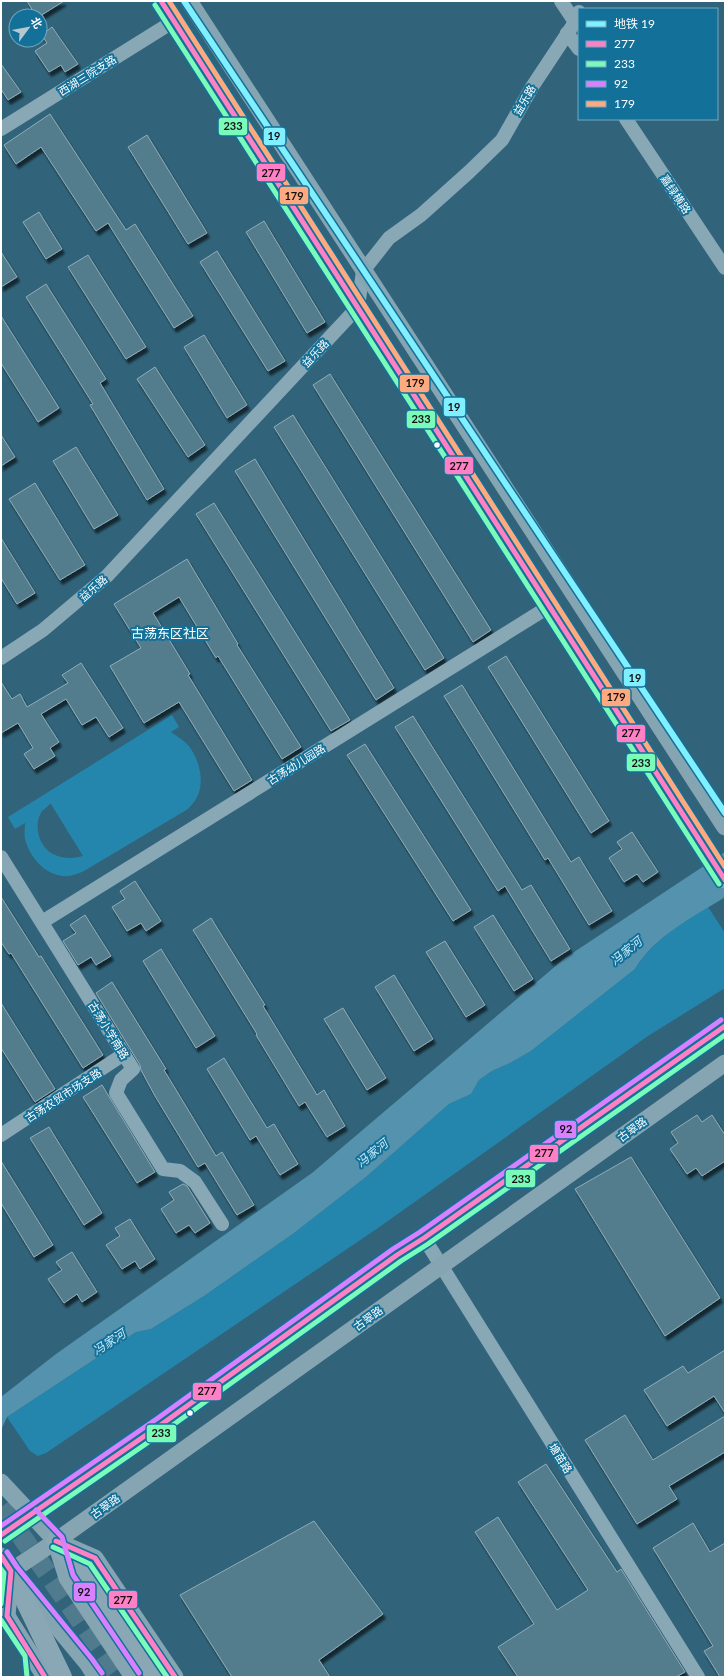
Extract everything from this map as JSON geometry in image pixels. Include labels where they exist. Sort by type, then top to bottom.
[{"type":"highway","points":[[56,1541],[140,1652],[156,1677]]},
{"type":"highway","points":[[6,1563],[62,1677]]},
{"type":"main road","points":[[161,1],[725,880]]},
{"type":"main road","points":[[189,1],[723,824]]},
{"type":"main road","points":[[1,1535],[168,1419],[397,1255],[424,1238],[725,1026]]},
{"type":"main road","name":"古翠路","points":[[6,1563],[56,1541],[725,1063]]},
{"type":"main road","points":[[1,1482],[56,1541],[95,1558],[176,1677]]},
{"type":"main road","points":[[56,1541],[67,1578],[133,1677]]},
{"type":"main road","points":[[6,1563],[7,1616],[45,1677]]},
{"type":"main road","points":[[6,1563],[87,1663],[96,1677]]},
{"type":"street","points":[[561,1],[575,19],[578,42]]},
{"type":"street","name":"益乐路","points":[[363,271],[389,238],[421,215],[502,140],[532,86],[575,19]]},
{"type":"street","name":"西湖三院支路","points":[[1,129],[174,21]]},
{"type":"street","name":"嘉绿横路","points":[[627,120],[725,268]]},
{"type":"street","points":[[358,307],[363,271]]},
{"type":"street","name":"益乐路","points":[[1,658],[42,630],[107,576],[358,307]]},
{"type":"street","name":"古荡幼儿园路","points":[[42,922],[550,606]]},
{"type":"street","name":"古荡小学南路","points":[[1,857],[133,1069],[121,1080],[116,1093],[164,1169],[180,1171],[195,1182],[222,1224]]},
{"type":"street","name":"古荡农贸市场支路","points":[[1,1135],[124,1054]]},
{"type":"street","name":"塘苗路","points":[[424,1238],[698,1677]]},
{"type":"street","points":[[32,1654],[34,1677]]},
{"type":"shaded area","points":[[172,715],[179,727],[171,732],[191,748],[198,762],[201,778],[199,793],[188,809],[84,871],[71,876],[54,874],[41,866],[31,854],[27,846],[25,837],[25,823],[15,829],[8,817]],"holes":[[[51,804],[83,856],[75,858],[60,857],[48,851],[43,845],[38,831],[38,821],[42,812]]]},
{"type":"shaded area","points":[[708,907],[725,933],[725,988],[648,1036],[378,1228],[46,1453],[38,1456],[30,1451],[7,1417],[136,1332],[151,1329],[204,1296],[294,1233],[366,1177],[449,1104],[471,1094],[479,1080],[492,1071],[531,1051],[635,969],[650,950],[668,934]]},
{"type":"water","name":"冯家河","points":[[725,852],[725,897],[664,937],[653,946],[635,969],[531,1051],[492,1071],[479,1080],[471,1094],[449,1104],[366,1177],[294,1233],[204,1296],[151,1329],[136,1332],[7,1417],[1,1430],[1,1397],[56,1354],[312,1173],[565,958]]},
{"type":"building","points":[[27,1],[64,1],[48,11],[48,8],[31,8]]},
{"type":"building","points":[[52,27],[78,64],[65,72],[61,65],[49,72],[35,51],[40,48],[48,48],[48,30]]},
{"type":"building","points":[[1,64],[21,92],[8,100],[1,89]]},
{"type":"building","points":[[50,114],[126,230],[135,224],[193,316],[174,328],[108,223],[96,231],[41,147],[16,164],[4,145]]},
{"type":"building","points":[[147,135],[207,233],[188,244],[128,147]]},
{"type":"building","points":[[39,212],[62,249],[46,259],[23,222]]},
{"type":"building","points":[[264,221],[325,322],[307,333],[246,232]]},
{"type":"building","points":[[217,251],[285,361],[268,371],[200,262]]},
{"type":"building","points":[[1,252],[17,277],[1,287]]},
{"type":"building","points":[[88,255],[146,347],[126,359],[68,267]]},
{"type":"building","points":[[46,284],[106,379],[100,383],[164,489],[147,500],[90,405],[93,404],[26,297]]},
{"type":"building","points":[[1,316],[59,408],[38,422],[1,363]]},
{"type":"building","points":[[204,335],[247,405],[227,418],[184,347]]},
{"type":"building","points":[[155,367],[205,445],[188,457],[137,379]]},
{"type":"building","points":[[330,374],[491,630],[473,642],[313,385]]},
{"type":"building","points":[[293,415],[444,658],[425,670],[274,427]]},
{"type":"building","points":[[1,435],[15,457],[1,466]]},
{"type":"building","points":[[76,447],[118,515],[94,529],[53,461]]},
{"type":"building","points":[[255,459],[394,688],[376,700],[235,471]]},
{"type":"building","points":[[35,483],[85,565],[60,580],[9,499]]},
{"type":"building","points":[[214,503],[350,720],[331,731],[196,514]]},
{"type":"building","points":[[1,538],[35,593],[17,604],[1,578]]},
{"type":"building","points":[[187,559],[238,644],[237,645],[301,747],[282,759],[218,656],[216,658],[179,597],[153,613],[190,674],[188,675],[252,780],[234,791],[179,702],[144,723],[110,666],[141,648],[114,604]]},
{"type":"building","points":[[506,656],[609,821],[591,833],[488,667]]},
{"type":"building","points":[[81,663],[123,728],[109,737],[96,717],[82,725],[66,699],[41,714],[59,742],[50,748],[55,756],[34,769],[24,754],[33,748],[18,723],[1,733],[1,682],[12,699],[20,694],[27,707],[68,683],[62,675]]},
{"type":"building","points":[[462,685],[571,862],[579,857],[612,911],[589,925],[548,858],[545,860],[444,696]]},
{"type":"building","points":[[413,716],[522,890],[531,885],[570,949],[551,961],[505,886],[498,891],[395,727]]},
{"type":"building","points":[[365,744],[471,910],[453,921],[347,755]]},
{"type":"building","points":[[632,832],[658,872],[643,882],[637,874],[624,882],[609,858],[622,849],[617,842]]},
{"type":"building","points":[[135,881],[161,921],[146,931],[141,923],[127,931],[112,907],[125,899],[120,891]]},
{"type":"building","points":[[1,897],[39,957],[41,956],[103,1055],[83,1068],[11,953],[9,954],[1,942]]},
{"type":"building","points":[[85,915],[111,956],[96,965],[91,957],[78,965],[63,941],[76,933],[70,925]]},
{"type":"building","points":[[493,915],[533,979],[514,991],[474,927]]},
{"type":"building","points":[[211,918],[265,1005],[263,1006],[317,1095],[324,1090],[345,1126],[327,1137],[305,1102],[299,1106],[193,930]]},
{"type":"building","points":[[445,941],[485,1005],[466,1017],[426,952]]},
{"type":"building","points":[[161,949],[215,1036],[196,1048],[143,961]]},
{"type":"building","points":[[394,975],[433,1039],[414,1051],[375,987]]},
{"type":"building","points":[[112,982],[166,1069],[164,1070],[216,1156],[222,1152],[254,1205],[237,1215],[205,1163],[198,1167],[155,1096],[141,1070],[140,1065],[96,993]]},
{"type":"building","points":[[1,1003],[55,1089],[35,1102],[1,1048]]},
{"type":"building","points":[[343,1008],[386,1078],[367,1090],[324,1019]]},
{"type":"building","points":[[224,1058],[267,1128],[274,1124],[298,1164],[280,1175],[256,1136],[250,1140],[207,1069]]},
{"type":"building","points":[[102,1085],[155,1172],[137,1183],[83,1097]]},
{"type":"building","points":[[697,1115],[702,1122],[712,1115],[725,1135],[725,1161],[702,1176],[696,1168],[687,1174],[670,1149],[678,1143],[671,1132]]},
{"type":"building","points":[[49,1127],[102,1213],[84,1225],[30,1138]]},
{"type":"building","points":[[631,1157],[720,1298],[665,1336],[575,1189]]},
{"type":"building","points":[[1,1161],[53,1245],[34,1257],[1,1203]]},
{"type":"building","points":[[183,1184],[187,1186],[210,1223],[195,1233],[189,1225],[176,1233],[161,1209],[174,1200],[169,1192]]},
{"type":"building","points":[[130,1219],[155,1259],[140,1269],[135,1261],[122,1269],[106,1245],[120,1236],[115,1228]]},
{"type":"building","points":[[72,1252],[97,1292],[82,1302],[77,1294],[64,1303],[48,1279],[62,1270],[56,1262]]},
{"type":"building","points":[[725,1350],[725,1413],[714,1396],[667,1426],[644,1390],[683,1366],[688,1373]]},
{"type":"building","points":[[625,1415],[653,1460],[725,1416],[725,1452],[669,1486],[677,1499],[637,1524],[585,1440]]},
{"type":"building","points":[[546,1464],[617,1572],[621,1569],[685,1672],[676,1677],[518,1677],[498,1647],[534,1624],[475,1532],[498,1517],[557,1610],[588,1590],[518,1482]]},
{"type":"building","points":[[314,1521],[383,1614],[319,1660],[330,1677],[232,1677],[180,1595]]},
{"type":"building","points":[[693,1523],[710,1552],[725,1543],[725,1677],[720,1677],[704,1651],[713,1646],[653,1548]]},
{"type":"tunnel","points":[[1,1507],[120,1677]]},
{"type":"metro line","name":"19","points":[[184,1],[725,813]]},
{"type":"transit line","name":"277","points":[[161,1],[725,880]]},
{"type":"transit line","name":"179","points":[[169,1],[725,867]]},
{"type":"transit line","name":"233","points":[[155,5],[719,884]]},
{"type":"transit line","name":"92","points":[[1,1526],[158,1418],[393,1249],[420,1232],[721,1020]]},
{"type":"transit line","name":"277","points":[[1,1535],[162,1424],[397,1255],[424,1238],[725,1026]]},
{"type":"transit line","name":"233","points":[[5,1541],[166,1430],[401,1261],[428,1244],[725,1035]]},
{"type":"transit line","name":"92","points":[[36,1510],[62,1537],[73,1575],[139,1673]]},
{"type":"transit line","name":"277","points":[[56,1541],[95,1558],[175,1677]]},
{"type":"transit line","name":"233","points":[[53,1547],[90,1564],[167,1677]]},
{"type":"transit line","name":"92","points":[[7,1552],[17,1567],[102,1673]]},
{"type":"transit line","name":"277","points":[[1,1556],[11,1571],[7,1616],[45,1677]]},
{"type":"transit line","name":"233","points":[[1,1569],[4,1573],[1,1604]]},
{"type":"transit line","name":"233","points":[[1,1620],[25,1656],[27,1677]]},
{"type":"district","name":"古荡东区社区","points":[[170,633]]}]
